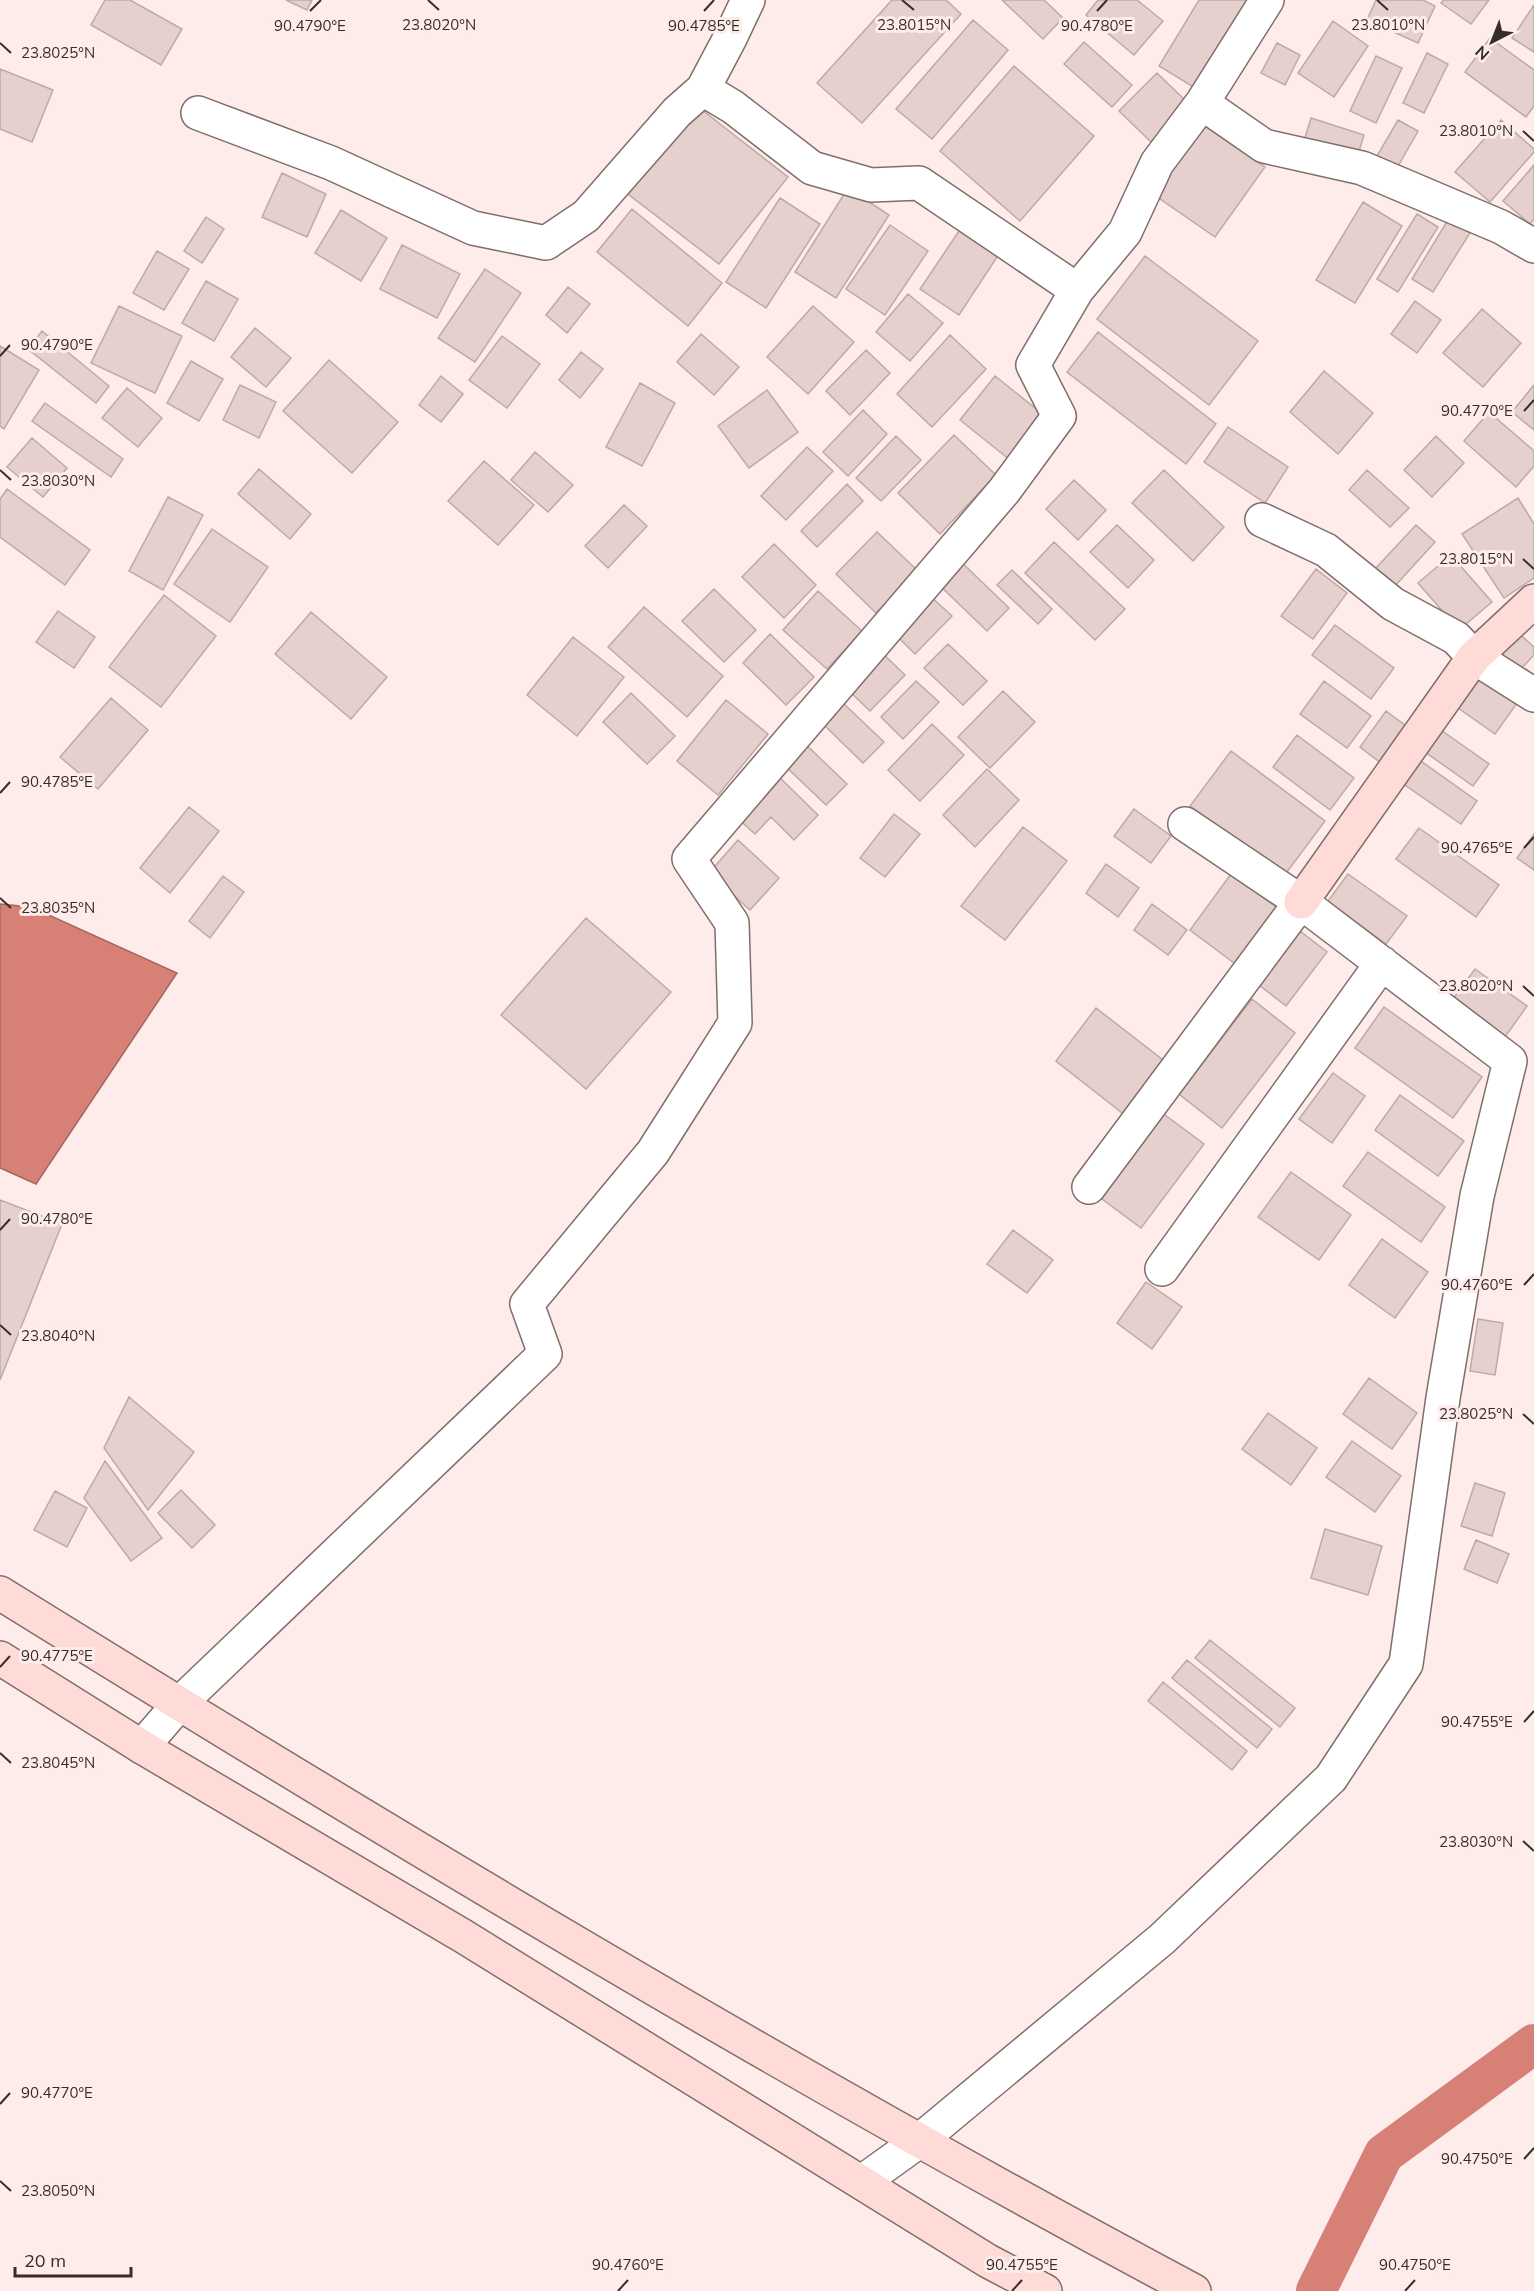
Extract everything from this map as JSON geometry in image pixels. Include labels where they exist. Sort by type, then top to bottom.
[{"type":"main road","points":[[1300,902],[1474,657],[1534,601]]},
{"type":"main road","points":[[0,1593],[179,1704],[577,1944],[1030,2204],[1194,2291]]},
{"type":"main road","points":[[0,1658],[142,1747],[463,1936],[988,2261],[1045,2291]]},
{"type":"street","points":[[198,113],[331,163],[473,228],[546,243],[586,216],[677,112],[704,89],[748,0]]},
{"type":"street","points":[[142,1747],[179,1704],[544,1354],[527,1304],[653,1152],[735,1023],[732,923],[689,859],[1004,491],[1059,416],[1034,365],[1077,290],[1125,232],[1157,163],[1202,103],[1267,0]]},
{"type":"street","points":[[704,89],[733,107],[812,168],[872,185],[919,183],[1077,290]]},
{"type":"street","points":[[1202,103],[1264,146],[1362,168],[1501,227],[1534,246]]},
{"type":"street","points":[[1262,520],[1326,550],[1393,604],[1456,638],[1474,657],[1534,695]]},
{"type":"street","points":[[862,2182],[919,2141],[1162,1939],[1331,1778],[1406,1664],[1443,1398],[1477,1196],[1510,1061],[1300,902],[1185,824]]},
{"type":"street","points":[[1089,1187],[1300,902]]},
{"type":"street","points":[[1162,1269],[1382,963]]},
{"type":"shaded area","points":[[0,904],[31,907],[177,973],[36,1184],[0,1168]]},
{"type":"building","points":[[105,0],[130,0],[182,29],[161,65],[91,25]]},
{"type":"building","points":[[286,0],[312,0],[307,10]]},
{"type":"building","points":[[892,0],[946,0],[961,14],[862,123],[817,83]]},
{"type":"building","points":[[1002,0],[1044,0],[1063,18],[1043,39]]},
{"type":"building","points":[[1098,0],[1137,0],[1163,21],[1134,55],[1086,15]]},
{"type":"building","points":[[1199,0],[1249,0],[1195,88],[1159,66]]},
{"type":"building","points":[[1376,0],[1423,0],[1435,6],[1418,43],[1367,20]]},
{"type":"building","points":[[1444,0],[1489,0],[1471,24],[1441,3]]},
{"type":"building","points":[[1534,5],[1534,52],[1512,38]]},
{"type":"building","points":[[973,20],[1008,50],[932,139],[896,109]]},
{"type":"building","points":[[1333,21],[1368,46],[1334,97],[1298,73]]},
{"type":"building","points":[[1490,38],[1534,70],[1534,106],[1526,117],[1465,72]]},
{"type":"building","points":[[1084,42],[1132,85],[1112,107],[1064,64]]},
{"type":"building","points":[[1277,43],[1300,55],[1285,85],[1261,73]]},
{"type":"building","points":[[1427,53],[1448,64],[1424,113],[1403,103]]},
{"type":"building","points":[[1376,56],[1402,68],[1376,123],[1350,111]]},
{"type":"building","points":[[1014,66],[1094,136],[1020,221],[940,151]]},
{"type":"building","points":[[0,69],[53,90],[32,142],[0,129]]},
{"type":"building","points":[[1157,73],[1189,104],[1151,142],[1119,111]]},
{"type":"building","points":[[697,106],[788,177],[719,264],[628,194]]},
{"type":"building","points":[[1311,118],[1364,135],[1357,158],[1304,141]]},
{"type":"building","points":[[1398,120],[1418,131],[1397,168],[1377,156]]},
{"type":"building","points":[[1501,120],[1534,149],[1534,152],[1490,202],[1455,172]]},
{"type":"building","points":[[1202,124],[1265,167],[1215,237],[1153,194]]},
{"type":"building","points":[[1534,165],[1534,219],[1530,224],[1503,201]]},
{"type":"building","points":[[282,173],[326,194],[307,237],[262,217]]},
{"type":"building","points":[[848,188],[889,215],[836,298],[795,272]]},
{"type":"building","points":[[780,198],[820,224],[766,308],[726,282]]},
{"type":"building","points":[[1363,202],[1402,226],[1355,303],[1316,280]]},
{"type":"building","points":[[632,209],[722,283],[688,326],[597,252]]},
{"type":"building","points":[[341,210],[387,238],[361,281],[315,253]]},
{"type":"building","points":[[1417,214],[1438,227],[1398,292],[1377,279]]},
{"type":"building","points":[[1451,215],[1473,228],[1433,292],[1412,279]]},
{"type":"building","points":[[206,217],[224,229],[202,263],[184,251]]},
{"type":"building","points":[[890,225],[928,251],[885,315],[846,289]]},
{"type":"building","points":[[963,225],[1001,251],[959,315],[920,289]]},
{"type":"building","points":[[402,245],[460,274],[437,318],[380,289]]},
{"type":"building","points":[[157,251],[189,269],[164,310],[133,293]]},
{"type":"building","points":[[1145,256],[1258,341],[1209,405],[1097,319]]},
{"type":"building","points":[[485,269],[521,293],[475,362],[438,338]]},
{"type":"building","points":[[206,281],[238,299],[214,341],[182,323]]},
{"type":"building","points":[[568,287],[590,304],[567,333],[546,315]]},
{"type":"building","points":[[908,294],[943,323],[910,361],[876,332]]},
{"type":"building","points":[[1415,301],[1441,320],[1417,353],[1391,334]]},
{"type":"building","points":[[119,306],[182,336],[155,393],[91,363]]},
{"type":"building","points":[[813,306],[854,342],[808,394],[767,357]]},
{"type":"building","points":[[1482,309],[1521,343],[1483,387],[1443,353]]},
{"type":"building","points":[[255,328],[291,358],[266,387],[231,357]]},
{"type":"building","points":[[42,331],[109,386],[96,403],[28,349]]},
{"type":"building","points":[[1098,332],[1216,424],[1186,464],[1067,372]]},
{"type":"building","points":[[701,334],[739,367],[714,395],[677,362]]},
{"type":"building","points":[[950,335],[986,369],[932,427],[897,394]]},
{"type":"building","points":[[502,336],[540,364],[507,408],[469,380]]},
{"type":"building","points":[[0,346],[39,370],[4,429],[0,426]]},
{"type":"building","points":[[866,350],[890,373],[850,415],[826,391]]},
{"type":"building","points":[[581,352],[603,369],[580,398],[559,380]]},
{"type":"building","points":[[329,360],[398,422],[352,473],[283,411]]},
{"type":"building","points":[[191,361],[223,379],[199,421],[167,403]]},
{"type":"building","points":[[1324,371],[1373,413],[1338,454],[1290,412]]},
{"type":"building","points":[[441,376],[463,394],[441,422],[419,405]]},
{"type":"building","points":[[995,376],[1045,416],[1010,460],[960,420]]},
{"type":"building","points":[[640,383],[675,403],[642,466],[606,447]]},
{"type":"building","points":[[240,385],[276,402],[259,438],[223,420]]},
{"type":"building","points":[[1534,385],[1534,430],[1512,412]]},
{"type":"building","points":[[127,388],[162,418],[138,447],[102,418]]},
{"type":"building","points":[[767,390],[798,432],[749,468],[718,426]]},
{"type":"building","points":[[45,403],[123,459],[111,477],[32,421]]},
{"type":"building","points":[[863,410],[887,434],[848,476],[823,452]]},
{"type":"building","points":[[1489,412],[1534,451],[1534,466],[1516,487],[1464,441]]},
{"type":"building","points":[[1228,427],[1288,467],[1265,503],[1204,462]]},
{"type":"building","points":[[954,435],[996,475],[940,534],[898,493]]},
{"type":"building","points":[[896,436],[921,460],[881,501],[856,478]]},
{"type":"building","points":[[1436,436],[1464,463],[1432,497],[1404,470]]},
{"type":"building","points":[[32,438],[67,468],[43,497],[7,467]]},
{"type":"building","points":[[807,447],[833,471],[786,520],[761,496]]},
{"type":"building","points":[[535,452],[573,485],[548,512],[511,480]]},
{"type":"building","points":[[484,461],[534,505],[498,545],[448,501]]},
{"type":"building","points":[[259,469],[311,514],[290,539],[238,494]]},
{"type":"building","points":[[1164,470],[1224,527],[1193,561],[1132,503]]},
{"type":"building","points":[[1367,470],[1409,508],[1390,527],[1349,490]]},
{"type":"building","points":[[1074,480],[1106,510],[1078,540],[1046,509]]},
{"type":"building","points":[[847,484],[863,501],[817,547],[801,531]]},
{"type":"building","points":[[7,489],[90,550],[65,585],[0,537],[0,499]]},
{"type":"building","points":[[168,497],[203,515],[163,590],[129,571]]},
{"type":"building","points":[[1518,498],[1534,524],[1534,578],[1504,598],[1462,534]]},
{"type":"building","points":[[624,505],[647,526],[608,568],[585,546]]},
{"type":"building","points":[[1117,525],[1154,560],[1128,588],[1090,552]]},
{"type":"building","points":[[1416,525],[1435,542],[1394,587],[1375,569]]},
{"type":"building","points":[[212,529],[268,567],[230,622],[174,584]]},
{"type":"building","points":[[877,532],[918,571],[876,613],[836,574]]},
{"type":"building","points":[[1054,542],[1125,609],[1095,640],[1025,573]]},
{"type":"building","points":[[774,544],[816,585],[784,618],[742,577]]},
{"type":"building","points":[[1451,555],[1492,602],[1459,630],[1418,583]]},
{"type":"building","points":[[956,557],[1009,608],[987,631],[934,580]]},
{"type":"building","points":[[1316,569],[1347,593],[1313,639],[1281,616]]},
{"type":"building","points":[[1012,570],[1052,609],[1038,624],[997,585]]},
{"type":"building","points":[[714,589],[756,630],[724,662],[682,621]]},
{"type":"building","points":[[818,591],[862,631],[827,669],[783,630]]},
{"type":"building","points":[[164,595],[216,636],[161,707],[109,667]]},
{"type":"building","points":[[929,595],[952,616],[915,654],[893,632]]},
{"type":"building","points":[[644,607],[723,676],[687,717],[608,647]]},
{"type":"building","points":[[58,611],[95,637],[74,668],[36,642]]},
{"type":"building","points":[[311,612],[387,677],[351,719],[275,654]]},
{"type":"building","points":[[1335,625],[1394,668],[1371,699],[1312,655]]},
{"type":"building","points":[[1512,627],[1534,647],[1534,655],[1517,673],[1491,649]]},
{"type":"building","points":[[770,634],[814,677],[786,705],[743,663]]},
{"type":"building","points":[[573,637],[624,677],[577,736],[527,695]]},
{"type":"building","points":[[948,644],[987,681],[963,705],[924,668]]},
{"type":"building","points":[[879,650],[905,675],[870,711],[844,686]]},
{"type":"building","points":[[1480,669],[1520,699],[1495,734],[1454,705]]},
{"type":"building","points":[[916,681],[939,702],[903,739],[881,717]]},
{"type":"building","points":[[1324,681],[1371,716],[1347,748],[1300,714]]},
{"type":"building","points":[[1003,691],[1035,722],[990,768],[958,737]]},
{"type":"building","points":[[631,693],[675,736],[647,764],[603,722]]},
{"type":"building","points":[[111,698],[148,730],[98,789],[60,757]]},
{"type":"building","points":[[726,700],[768,734],[718,795],[677,761]]},
{"type":"building","points":[[842,702],[884,742],[863,763],[822,723]]},
{"type":"building","points":[[1386,711],[1413,731],[1386,767],[1360,747]]},
{"type":"building","points":[[932,724],[964,755],[920,801],[888,770]]},
{"type":"building","points":[[1441,730],[1489,764],[1473,786],[1425,752]]},
{"type":"building","points":[[1297,735],[1354,778],[1330,810],[1273,767]]},
{"type":"building","points":[[800,739],[847,784],[826,805],[780,761]]},
{"type":"building","points":[[1231,751],[1325,821],[1284,876],[1190,806]]},
{"type":"building","points":[[1418,759],[1477,801],[1461,824],[1402,783]]},
{"type":"building","points":[[987,769],[1019,800],[975,847],[943,815]]},
{"type":"building","points":[[776,774],[818,815],[794,840],[771,817],[755,834],[735,816]]},
{"type":"building","points":[[189,807],[219,831],[170,893],[140,868]]},
{"type":"building","points":[[1134,809],[1171,836],[1151,863],[1114,836]]},
{"type":"building","points":[[894,814],[920,834],[885,877],[860,858]]},
{"type":"building","points":[[1023,827],[1067,861],[1005,940],[961,906]]},
{"type":"building","points":[[1419,828],[1499,885],[1476,917],[1396,859]]},
{"type":"building","points":[[1534,834],[1534,870],[1517,858]]},
{"type":"building","points":[[738,840],[779,878],[750,910],[709,873]]},
{"type":"building","points":[[1106,864],[1139,888],[1118,917],[1086,893]]},
{"type":"building","points":[[1231,874],[1280,910],[1238,966],[1190,930]]},
{"type":"building","points":[[1348,874],[1407,916],[1386,944],[1328,901]]},
{"type":"building","points":[[223,876],[244,892],[210,938],[189,921]]},
{"type":"building","points":[[1152,904],[1187,930],[1168,955],[1134,930]]},
{"type":"building","points":[[586,918],[671,992],[586,1089],[501,1015]]},
{"type":"building","points":[[1300,931],[1327,952],[1286,1006],[1259,985]]},
{"type":"building","points":[[1475,969],[1527,1006],[1505,1037],[1453,999]]},
{"type":"building","points":[[1252,999],[1295,1033],[1222,1128],[1179,1094]]},
{"type":"building","points":[[1384,1007],[1482,1077],[1453,1118],[1355,1048]]},
{"type":"building","points":[[1096,1008],[1172,1067],[1131,1120],[1056,1061]]},
{"type":"building","points":[[1333,1073],[1365,1096],[1332,1143],[1299,1119]]},
{"type":"building","points":[[1400,1095],[1464,1141],[1438,1176],[1375,1130]]},
{"type":"building","points":[[1161,1112],[1204,1144],[1141,1228],[1098,1196]]},
{"type":"building","points":[[1368,1152],[1445,1207],[1421,1242],[1343,1186]]},
{"type":"building","points":[[1291,1172],[1351,1215],[1319,1260],[1258,1217]]},
{"type":"building","points":[[0,1200],[62,1224],[0,1380]]},
{"type":"building","points":[[1013,1230],[1053,1260],[1027,1293],[987,1264]]},
{"type":"building","points":[[1382,1239],[1428,1272],[1395,1318],[1349,1285]]},
{"type":"building","points":[[1146,1282],[1182,1307],[1152,1349],[1117,1323]]},
{"type":"building","points":[[1478,1319],[1503,1323],[1495,1375],[1470,1371]]},
{"type":"building","points":[[1369,1378],[1417,1413],[1392,1449],[1343,1414]]},
{"type":"building","points":[[129,1397],[194,1452],[148,1510],[104,1448]]},
{"type":"building","points":[[1268,1413],[1317,1448],[1291,1485],[1242,1449]]},
{"type":"building","points":[[1352,1441],[1401,1476],[1375,1512],[1326,1477]]},
{"type":"building","points":[[105,1461],[162,1538],[131,1561],[84,1498]]},
{"type":"building","points":[[1475,1483],[1505,1493],[1492,1536],[1461,1526]]},
{"type":"building","points":[[181,1490],[215,1525],[192,1548],[158,1513]]},
{"type":"building","points":[[55,1491],[87,1508],[67,1547],[34,1530]]},
{"type":"building","points":[[1325,1529],[1382,1546],[1368,1595],[1311,1578]]},
{"type":"building","points":[[1476,1540],[1509,1554],[1497,1583],[1464,1569]]},
{"type":"building","points":[[1210,1640],[1295,1708],[1280,1727],[1195,1658]]},
{"type":"building","points":[[1187,1660],[1272,1729],[1257,1748],[1172,1678]]},
{"type":"building","points":[[1163,1682],[1247,1751],[1232,1770],[1148,1701]]},
{"type":"waterway","points":[[1316,2291],[1384,2154],[1534,2044]]}]
